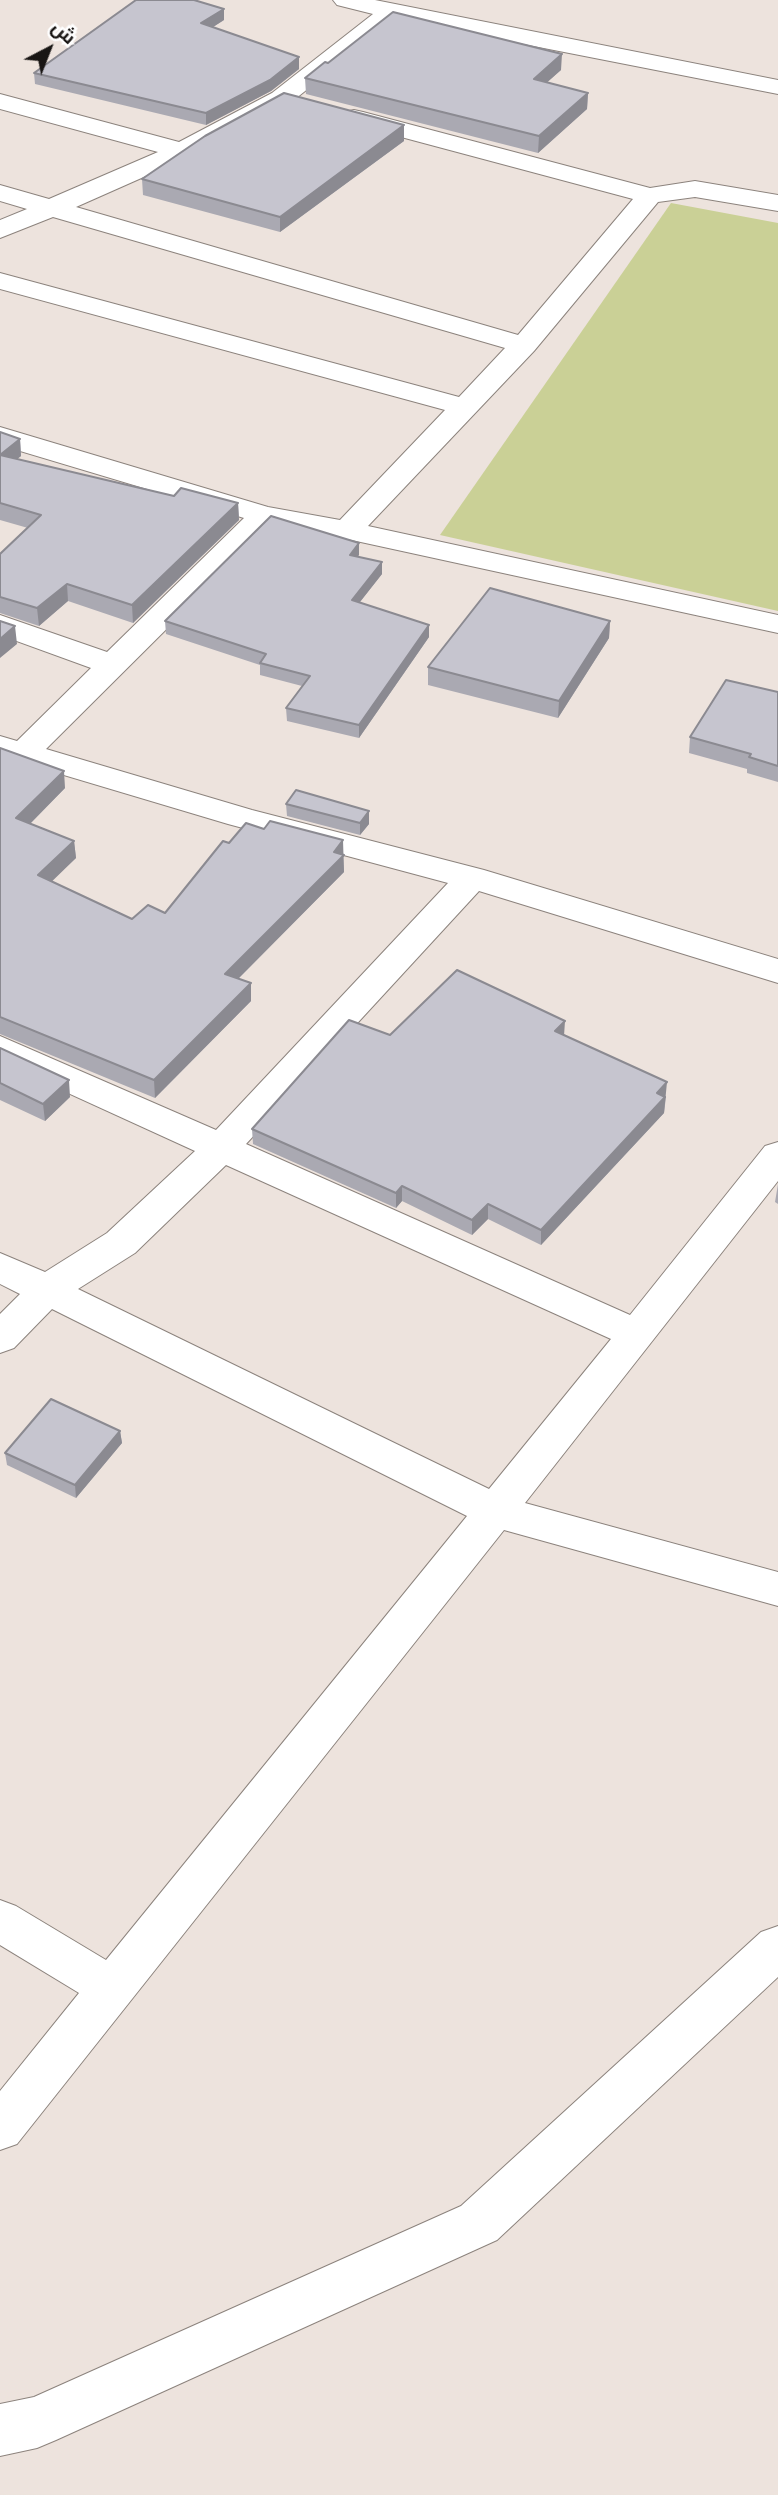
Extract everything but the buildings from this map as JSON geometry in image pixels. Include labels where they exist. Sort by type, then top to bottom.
[{"type":"street","points":[[345,0],[391,12],[778,87]]},
{"type":"street","points":[[0,230],[182,151],[281,97],[391,12]]},
{"type":"street","points":[[281,97],[307,104]]},
{"type":"street","points":[[0,101],[182,151]]},
{"type":"street","points":[[333,111],[650,195],[695,189],[778,204]]},
{"type":"street","points":[[0,192],[524,345]]},
{"type":"street","points":[[347,530],[524,345],[650,195]]},
{"type":"street","points":[[0,281],[465,407]]},
{"type":"street","points":[[0,436],[264,515],[347,530],[778,624]]},
{"type":"street","points":[[11,750],[111,664],[264,515]]},
{"type":"street","points":[[0,624],[111,664]]},
{"type":"street","points":[[11,750],[240,817],[472,878],[778,971]]},
{"type":"street","points":[[0,1338],[48,1289],[121,1243],[221,1148],[472,878]]},
{"type":"street","points":[[0,1048],[637,1334]]},
{"type":"street","points":[[0,2128],[778,1155]]},
{"type":"street","points":[[0,1266],[495,1511],[778,1589]]},
{"type":"street","points":[[0,1920],[111,1988]]},
{"type":"street","points":[[0,2430],[37,2422],[479,2223],[778,1947]]},
{"type":"green space","points":[[671,203],[778,223],[778,611],[440,535]]}]
